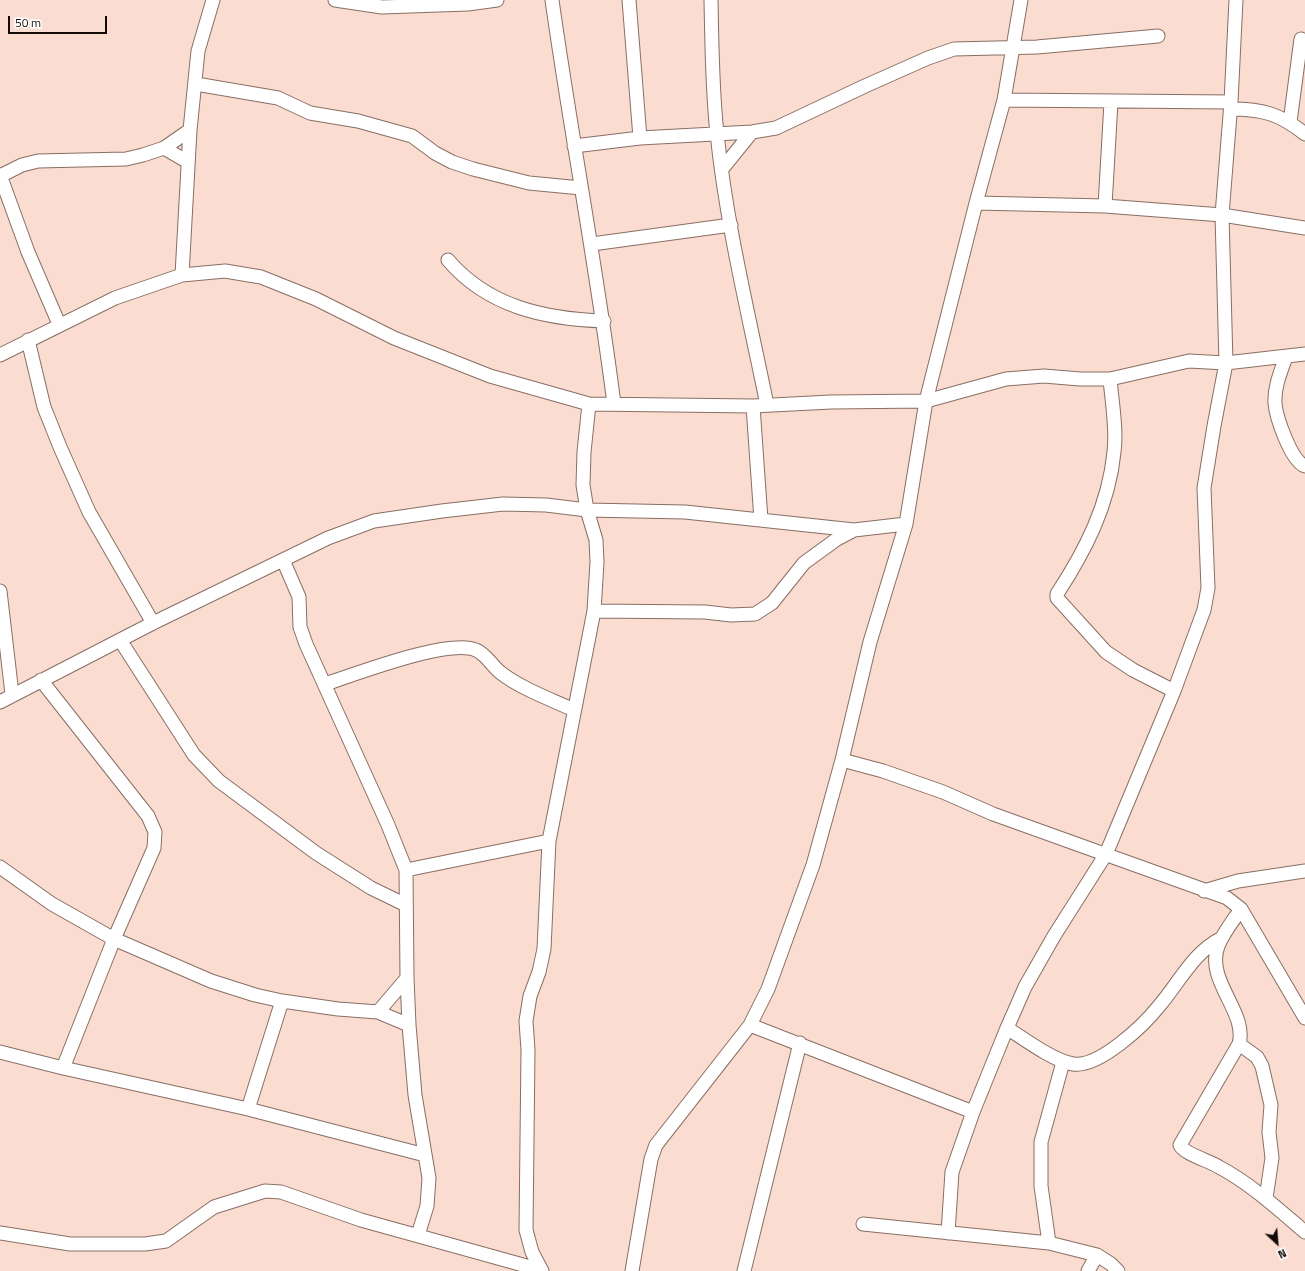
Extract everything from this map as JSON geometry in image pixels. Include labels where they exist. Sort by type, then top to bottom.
[{"type":"street","points":[[182,275],[190,130],[196,84],[198,51],[213,0]]},
{"type":"street","points":[[335,0],[382,7],[468,4],[497,0]]},
{"type":"street","points":[[552,0],[574,146],[604,321],[614,404]]},
{"type":"street","points":[[629,0],[640,138]]},
{"type":"street","points":[[711,0],[712,79],[717,135],[731,225],[767,404]]},
{"type":"street","points":[[632,1271],[651,1159],[656,1146],[750,1025],[768,989],[813,865],[842,760],[870,642],[906,524],[926,401],[976,203],[1004,100],[1021,0]]},
{"type":"street","points":[[948,1233],[952,1172],[973,1112],[1007,1028],[1025,987],[1054,936],[1106,854],[1174,691],[1204,610],[1208,588],[1204,488],[1226,363],[1222,215],[1231,106],[1236,0]]},
{"type":"street","points":[[574,146],[640,138],[717,135],[776,128],[928,58],[954,49],[977,47],[1013,48],[1158,36]]},
{"type":"street","points":[[1290,122],[1301,39]]},
{"type":"street","points":[[196,84],[278,98],[310,113],[358,120],[412,136],[435,153],[452,162],[473,169],[529,183],[581,188]]},
{"type":"street","points":[[1004,100],[1231,106],[1262,111],[1290,122],[1305,134]]},
{"type":"street","points":[[1105,206],[1111,102]]},
{"type":"street","points":[[59,324],[28,252],[0,175],[22,165],[38,161],[126,159],[164,148],[190,130]]},
{"type":"street","points":[[722,169],[752,132]]},
{"type":"street","points":[[164,148],[188,162]]},
{"type":"street","points":[[976,203],[1105,206],[1222,215],[1305,228]]},
{"type":"street","points":[[592,244],[731,225]]},
{"type":"street","points":[[448,260],[462,276],[502,302],[520,309],[583,320],[604,321]]},
{"type":"street","points":[[1,353],[115,298],[182,275],[226,271],[261,277],[316,300],[394,338],[490,376],[589,404],[753,406],[767,404],[831,402],[926,401],[1006,379],[1044,376],[1080,379],[1110,379],[1189,361],[1226,363],[1305,354]]},
{"type":"street","points":[[28,340],[44,407],[60,447],[89,512],[153,623]]},
{"type":"street","points":[[1286,357],[1278,382],[1275,402],[1278,417],[1292,452],[1305,466]]},
{"type":"street","points":[[1110,379],[1115,450],[1112,473],[1102,509],[1082,554],[1057,594],[1057,598],[1106,652],[1133,670],[1174,691]]},
{"type":"street","points":[[542,1270],[532,1252],[526,1230],[528,1057],[526,1021],[530,996],[539,972],[544,949],[549,841],[594,611],[597,562],[596,540],[587,510],[583,485],[584,452],[589,404]]},
{"type":"street","points":[[753,406],[761,520]]},
{"type":"street","points":[[0,702],[12,694],[153,623],[328,538],[374,522],[442,511],[503,504],[546,505],[587,510],[685,512],[854,530],[906,524]]},
{"type":"street","points":[[594,611],[705,612],[731,615],[755,614],[772,603],[804,563],[837,539],[854,530]]},
{"type":"street","points":[[283,560],[299,598],[300,627],[406,870],[409,1026],[415,1095],[429,1178],[427,1206],[418,1235]]},
{"type":"street","points":[[0,591],[12,694]]},
{"type":"street","points":[[120,640],[194,755],[219,782],[316,853],[371,888],[406,905]]},
{"type":"street","points":[[325,684],[432,650],[459,647],[476,650],[505,675],[521,685],[574,710]]},
{"type":"street","points":[[41,680],[148,816],[155,832],[154,848],[114,939],[63,1068]]},
{"type":"street","points":[[842,760],[883,771],[944,792],[993,814],[1227,898],[1241,909],[1305,1018]]},
{"type":"street","points":[[406,870],[549,841]]},
{"type":"street","points":[[0,867],[52,904],[114,939],[211,981],[255,995],[282,1001],[338,1009],[378,1012],[409,1026]]},
{"type":"street","points":[[1204,891],[1238,881],[1305,871]]},
{"type":"street","points":[[1241,909],[1222,938],[1217,953],[1218,977],[1240,1028],[1239,1044],[1180,1145],[1182,1149],[1221,1168],[1266,1198],[1305,1232]]},
{"type":"street","points":[[1007,1028],[1063,1062],[1082,1064],[1107,1054],[1159,1007],[1204,948],[1222,938]]},
{"type":"street","points":[[378,1012],[407,978]]},
{"type":"street","points":[[248,1108],[282,1001]]},
{"type":"street","points":[[750,1025],[973,1112]]},
{"type":"street","points":[[744,1271],[800,1044]]},
{"type":"street","points":[[1239,1044],[1257,1057],[1262,1066],[1271,1105],[1269,1132],[1272,1158],[1266,1198]]},
{"type":"street","points":[[0,1052],[63,1068],[248,1108],[425,1155]]},
{"type":"street","points":[[1049,1243],[1041,1186],[1042,1142],[1063,1062]]},
{"type":"street","points":[[0,1233],[70,1244],[144,1244],[166,1241],[214,1207],[265,1191],[281,1192],[361,1220],[542,1270]]},
{"type":"street","points":[[863,1224],[1049,1243],[1097,1255],[1111,1264],[1118,1271]]},
{"type":"street","points":[[1088,1271],[1097,1255]]}]
